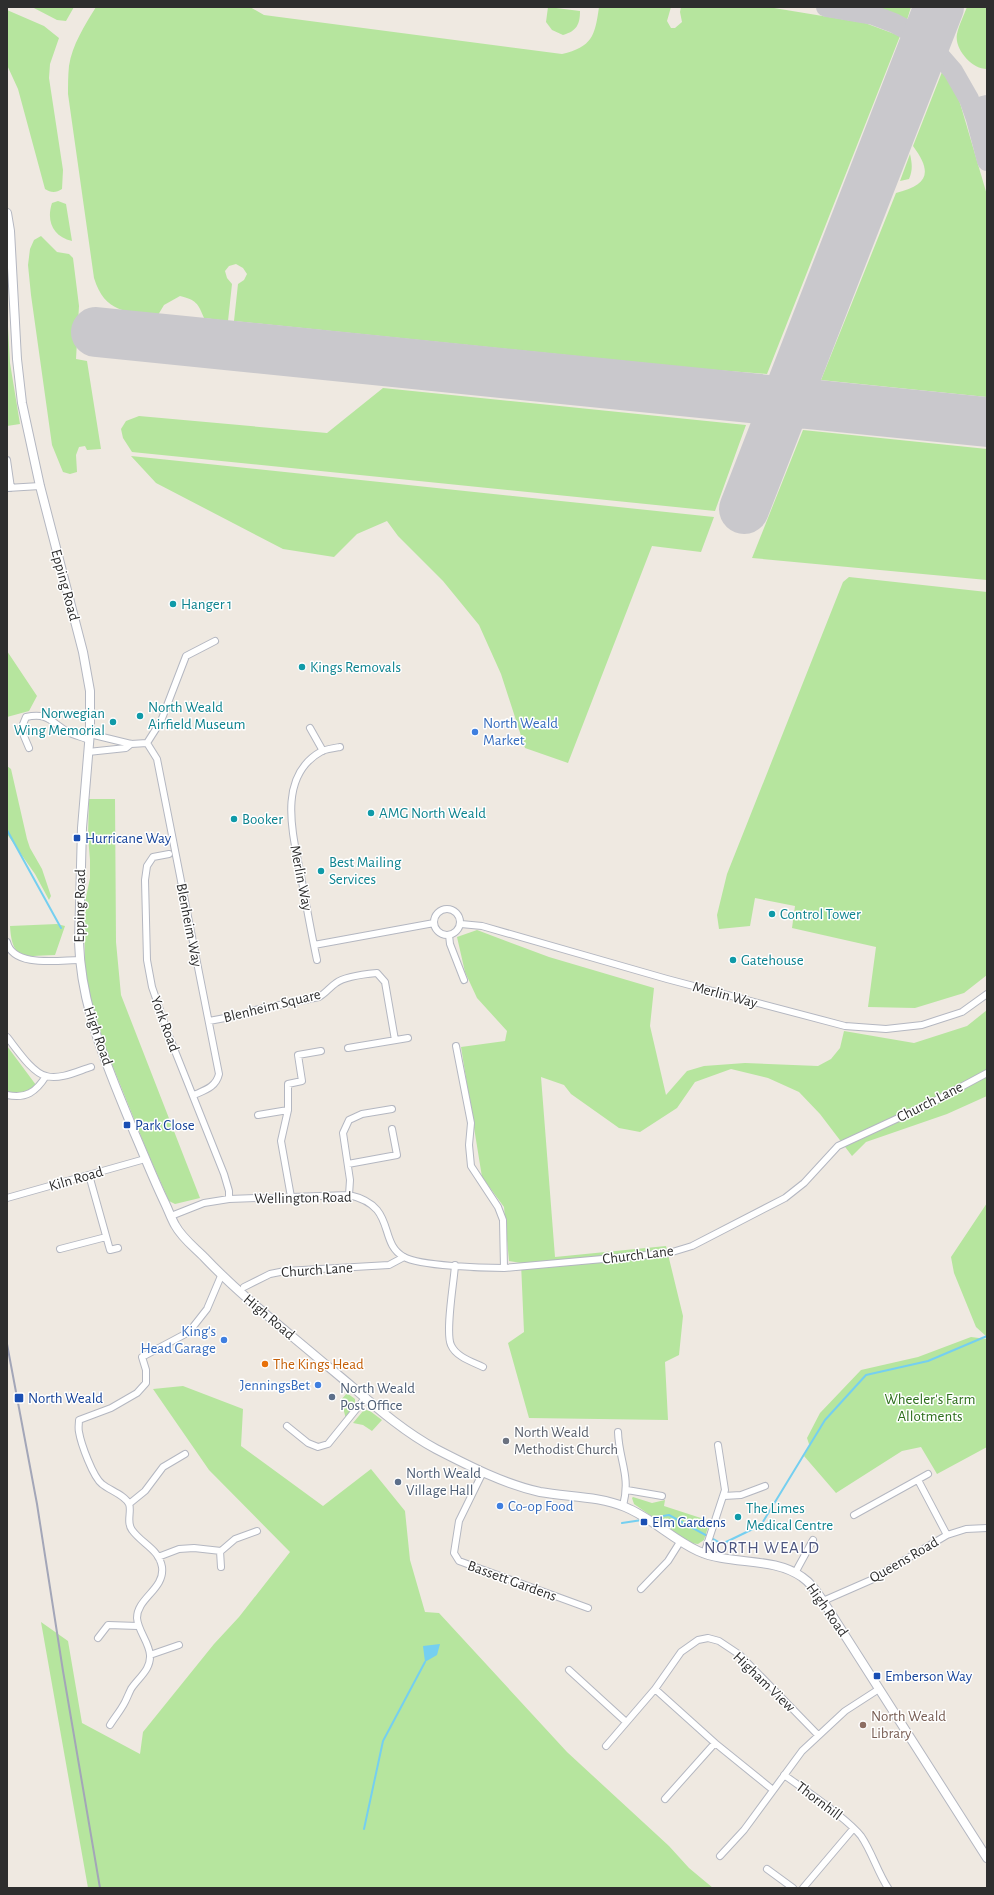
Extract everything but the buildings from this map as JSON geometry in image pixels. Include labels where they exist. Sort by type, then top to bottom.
[{"type":"main road","name":"Epping Road","points":[[7,213],[21,388],[40,486],[88,678],[91,711],[81,843],[80,960]]},
{"type":"main road","name":"High Road","points":[[80,960],[85,999],[96,1034],[145,1159],[175,1225],[184,1237],[221,1276],[396,1424],[421,1440],[483,1472],[539,1491],[624,1506],[646,1517],[680,1542],[704,1554],[777,1566],[795,1573],[810,1583],[987,1858]]},
{"type":"street","points":[[7,460],[9,488],[40,486]]},
{"type":"street","points":[[29,748],[21,729],[26,717],[38,714],[69,733],[90,736],[94,735],[131,744],[147,743],[161,721],[186,656],[215,642]]},
{"type":"street","points":[[310,728],[323,751]]},
{"type":"street","name":"Blenheim Way","points":[[147,743],[157,759],[219,1074],[218,1082],[212,1087],[194,1095]]},
{"type":"street","points":[[88,752],[126,748],[131,744]]},
{"type":"street","name":"Merlin Way","points":[[317,960],[291,822],[292,792],[301,770],[323,751],[340,747]]},
{"type":"street","name":"York Road","points":[[169,854],[153,857],[147,866],[145,880],[147,960],[152,987],[158,1006],[224,1174],[229,1191],[229,1199]]},
{"type":"street","points":[[449,909],[456,912],[460,924],[455,933],[448,935],[441,933],[434,923],[438,913],[449,909]]},
{"type":"street","points":[[314,945],[434,923]]},
{"type":"street","name":"Merlin Way","points":[[460,924],[482,926],[667,979],[845,1026],[886,1029],[922,1025],[962,1012],[987,994]]},
{"type":"street","points":[[448,935],[464,980]]},
{"type":"street","points":[[7,942],[12,955],[19,958],[31,960],[80,960]]},
{"type":"street","name":"Blenheim Square","points":[[209,1022],[255,1010],[319,997],[328,992],[336,982],[378,973],[385,982],[395,1040]]},
{"type":"street","points":[[7,1037],[34,1069],[46,1076],[68,1075],[91,1067]]},
{"type":"street","points":[[348,1048],[408,1038]]},
{"type":"street","points":[[456,1046],[470,1122],[469,1146],[471,1166],[498,1207],[503,1220],[504,1268]]},
{"type":"street","points":[[291,1197],[281,1141],[288,1110],[288,1084],[302,1081],[298,1055],[321,1051]]},
{"type":"street","name":"Church Lane","points":[[244,1287],[270,1274],[286,1271],[389,1265],[404,1257],[417,1262],[478,1268],[504,1268],[669,1253],[692,1246],[785,1198],[804,1183],[838,1146],[933,1102],[987,1073]]},
{"type":"street","points":[[7,1095],[20,1097],[38,1089],[46,1076]]},
{"type":"street","points":[[349,1195],[348,1164],[343,1133],[349,1120],[362,1114],[392,1109]]},
{"type":"street","points":[[258,1115],[288,1110]]},
{"type":"street","points":[[348,1164],[397,1155],[392,1129]]},
{"type":"street","name":"Kiln Road","points":[[7,1198],[145,1159]]},
{"type":"street","points":[[89,1175],[110,1250],[118,1248]]},
{"type":"street","name":"Wellington Road","points":[[171,1216],[204,1203],[229,1199],[349,1195],[363,1198],[382,1216],[393,1246],[404,1257]]},
{"type":"street","points":[[60,1249],[106,1237]]},
{"type":"street","points":[[455,1265],[449,1330],[450,1345],[460,1356],[484,1367]]},
{"type":"street","points":[[110,1725],[125,1703],[132,1688],[141,1679],[148,1666],[150,1655],[138,1626],[137,1616],[142,1604],[160,1580],[162,1568],[158,1557],[151,1547],[137,1537],[131,1529],[129,1504],[123,1498],[101,1484],[95,1474],[79,1432],[79,1420],[111,1408],[137,1393],[146,1383],[146,1370],[142,1357],[189,1332],[207,1309],[221,1276]]},
{"type":"street","points":[[287,1426],[308,1443],[318,1447],[328,1444],[366,1398]]},
{"type":"street","points":[[618,1432],[627,1478],[627,1490],[624,1506]]},
{"type":"street","points":[[704,1554],[725,1490],[718,1445]]},
{"type":"street","points":[[129,1504],[145,1491],[163,1467],[185,1454]]},
{"type":"street","name":"Bassett Gardens","points":[[483,1472],[458,1521],[454,1553],[459,1561],[588,1608]]},
{"type":"street","points":[[854,1514],[928,1474]]},
{"type":"street","points":[[918,1480],[947,1535]]},
{"type":"street","points":[[724,1496],[741,1495],[765,1486]]},
{"type":"street","points":[[627,1490],[662,1496]]},
{"type":"street","name":"Queens Road","points":[[823,1601],[871,1580],[947,1535],[966,1529],[987,1528]]},
{"type":"street","points":[[158,1557],[179,1549],[194,1548],[220,1551],[235,1540],[257,1531]]},
{"type":"street","points":[[795,1573],[813,1540]]},
{"type":"street","points":[[641,1589],[668,1561],[680,1542]]},
{"type":"street","points":[[220,1551],[221,1567]]},
{"type":"street","points":[[98,1638],[108,1625],[138,1626]]},
{"type":"street","name":"Higham View","points":[[606,1746],[655,1689],[681,1652],[698,1640],[708,1638],[719,1641],[740,1656],[818,1735]]},
{"type":"street","points":[[150,1655],[179,1645]]},
{"type":"street","points":[[569,1670],[626,1722]]},
{"type":"street","points":[[655,1689],[715,1743],[773,1790]]},
{"type":"street","points":[[720,1856],[744,1830],[802,1751],[845,1711],[879,1689]]},
{"type":"street","points":[[665,1799],[715,1743]]},
{"type":"street","name":"Thornhill","points":[[784,1775],[860,1835],[871,1852],[888,1888]]},
{"type":"street","name":"Thornhill","points":[[803,1888],[853,1829]]},
{"type":"street","points":[[767,1869],[793,1888]]},
{"type":"green space","points":[[32,7],[74,7],[66,21],[57,20]]},
{"type":"green space","points":[[96,7],[250,7],[264,15],[562,54],[580,48],[590,39],[596,26],[599,7],[671,7],[667,21],[671,28],[675,28],[682,22],[680,12],[681,7],[768,7],[865,23],[900,36],[767,374],[703,369],[234,321],[238,284],[244,280],[247,274],[243,268],[236,264],[229,266],[225,271],[227,278],[232,284],[228,321],[204,318],[196,303],[190,299],[180,296],[164,305],[158,315],[136,313],[118,308],[104,298],[94,278],[68,94],[69,66],[73,50]]},
{"type":"green space","points":[[548,7],[580,11],[579,20],[575,29],[563,35],[552,30],[546,22]]},
{"type":"green space","points":[[871,7],[911,7],[907,20]]},
{"type":"green space","points":[[967,7],[987,7],[987,69],[976,66],[970,62],[958,46],[957,34]]},
{"type":"green space","points":[[7,10],[44,26],[59,38],[50,64],[49,78],[63,170],[62,189],[58,191],[51,192],[45,189],[18,89],[7,65]]},
{"type":"green space","points":[[942,72],[952,84],[960,103],[987,195],[987,397],[821,380],[896,193],[915,186],[921,182],[924,177],[925,171],[923,164],[913,146]]},
{"type":"green space","points":[[910,154],[912,166],[909,179],[900,181]]},
{"type":"green space","points":[[58,201],[66,204],[72,241],[60,236],[56,232],[51,222],[50,210],[52,203]]},
{"type":"green space","points":[[41,236],[57,252],[69,254],[73,258],[79,306],[76,359],[87,361],[101,449],[87,450],[85,446],[79,447],[76,455],[77,472],[70,474],[63,472],[52,445],[31,295],[28,265],[30,249],[34,240]]},
{"type":"green space","points":[[7,327],[10,363],[20,424],[7,426]]},
{"type":"green space","points":[[383,388],[746,425],[715,511],[132,452],[123,438],[121,429],[126,421],[139,416],[327,433]]},
{"type":"green space","points":[[803,430],[987,449],[987,580],[752,558]]},
{"type":"green space","points":[[131,456],[714,517],[701,552],[652,546],[568,763],[525,748],[501,674],[479,625],[443,581],[398,536],[387,521],[357,534],[334,557],[283,549],[156,483]]},
{"type":"green space","points":[[849,577],[987,592],[987,975],[964,993],[915,1008],[868,1007],[876,947],[792,928],[795,906],[755,898],[750,926],[719,929],[717,915],[727,874],[843,582]]},
{"type":"green space","points":[[7,651],[37,696],[29,711],[7,717]]},
{"type":"green space","points":[[7,766],[11,769],[30,848],[42,869],[51,896],[49,900],[35,874],[7,834]]},
{"type":"green space","points":[[89,799],[115,799],[116,942],[121,995],[200,1198],[175,1204],[169,1201],[109,1057],[94,1014],[88,990],[85,966],[84,907],[90,878],[88,836]]},
{"type":"green space","points":[[57,924],[65,926],[55,955],[28,956],[17,951],[14,946],[11,938],[10,926]]},
{"type":"green space","points":[[477,930],[549,957],[654,988],[650,1026],[666,1095],[687,1071],[704,1066],[745,1063],[818,1066],[831,1059],[840,1048],[844,1031],[914,1043],[967,1026],[987,1010],[987,1096],[947,1114],[866,1142],[852,1156],[820,1114],[799,1092],[768,1078],[731,1069],[695,1082],[677,1108],[640,1132],[619,1128],[571,1094],[564,1085],[541,1077],[555,1257],[666,1246],[683,1316],[679,1355],[665,1362],[668,1420],[529,1418],[508,1343],[524,1332],[521,1263],[509,1261],[504,1207],[482,1177],[461,1047],[505,1041],[507,1031],[477,998],[465,972],[457,937]]},
{"type":"green space","points":[[7,1046],[36,1085],[30,1090],[15,1094],[7,1092]]},
{"type":"green space","points":[[987,1203],[987,1337],[976,1327],[954,1273],[951,1257]]},
{"type":"green space","name":"Wheeler's Farm Allotments","points":[[971,1337],[987,1339],[987,1447],[937,1474],[921,1447],[902,1451],[836,1493],[804,1456],[810,1444],[807,1438],[820,1413],[861,1370],[918,1357]]},
{"type":"green space","points":[[183,1386],[243,1409],[241,1446],[323,1506],[371,1469],[405,1511],[410,1560],[425,1612],[439,1613],[567,1752],[669,1846],[689,1868],[713,1888],[88,1888],[41,1622],[68,1641],[82,1723],[140,1754],[143,1732],[214,1644],[239,1617],[290,1552],[209,1470],[153,1389]]},
{"type":"green space","points":[[347,1393],[355,1399],[355,1406],[346,1419],[341,1400]]},
{"type":"green space","points":[[363,1411],[370,1411],[382,1420],[372,1431],[363,1425],[353,1423]]},
{"type":"green space","points":[[633,1497],[652,1503],[665,1500],[664,1506],[710,1521],[704,1540],[698,1544],[690,1543],[634,1504]]},
{"type":"water","points":[[440,1644],[437,1655],[425,1662],[423,1646]]},
{"type":"waterway","points":[[7,830],[61,928]]},
{"type":"waterway","points":[[651,1518],[669,1515],[722,1544],[761,1525],[825,1420],[866,1375],[928,1361],[987,1336]]},
{"type":"waterway","points":[[622,1523],[642,1520]]},
{"type":"waterway","points":[[364,1829],[383,1741],[425,1662]]},
{"type":"taxiway","points":[[826,7],[873,15],[894,23],[926,40],[953,71],[969,99],[976,119]]},
{"type":"taxiway","points":[[987,105],[983,106],[976,119],[987,161]]},
{"type":"runway","points":[[744,509],[939,7]]},
{"type":"runway","points":[[96,332],[987,422]]},
{"type":"railway","points":[[7,1344],[37,1504],[63,1671],[100,1888]]},
{"type":"place","name":"Hanger 1","points":[[173,604]]},
{"type":"place","name":"Kings Removals","points":[[302,667]]},
{"type":"place","name":"North Weald Airfield Museum","points":[[140,716]]},
{"type":"place","name":"Norwegian Wing Memorial","points":[[113,722]]},
{"type":"place","name":"North Weald Market","points":[[475,732]]},
{"type":"place","name":"AMG North Weald","points":[[371,813]]},
{"type":"place","name":"Booker","points":[[234,819]]},
{"type":"place","name":"Hurricane Way","points":[[77,838]]},
{"type":"place","name":"Best Mailing Services","points":[[321,871]]},
{"type":"place","name":"Control Tower","points":[[772,914]]},
{"type":"place","name":"Gatehouse","points":[[733,960]]},
{"type":"place","name":"Park Close","points":[[127,1125]]},
{"type":"place","name":"King's Head Garage","points":[[224,1340]]},
{"type":"place","name":"The Kings Head","points":[[265,1364]]},
{"type":"place","name":"JenningsBet","points":[[318,1385]]},
{"type":"place","name":"North Weald Post Office","points":[[332,1397]]},
{"type":"place","name":"North Weald","points":[[19,1398]]},
{"type":"place","name":"North Weald Methodist Church","points":[[506,1441]]},
{"type":"place","name":"North Weald Village Hall","points":[[398,1482]]},
{"type":"place","name":"Co-op Food","points":[[500,1506]]},
{"type":"place","name":"The Limes Medical Centre","points":[[738,1517]]},
{"type":"place","name":"Elm Gardens","points":[[644,1522]]},
{"type":"place","name":"Emberson Way","points":[[877,1676]]},
{"type":"place","name":"North Weald Library","points":[[863,1725]]},
{"type":"district","name":"NORTH WEALD","points":[[762,1547]]}]
